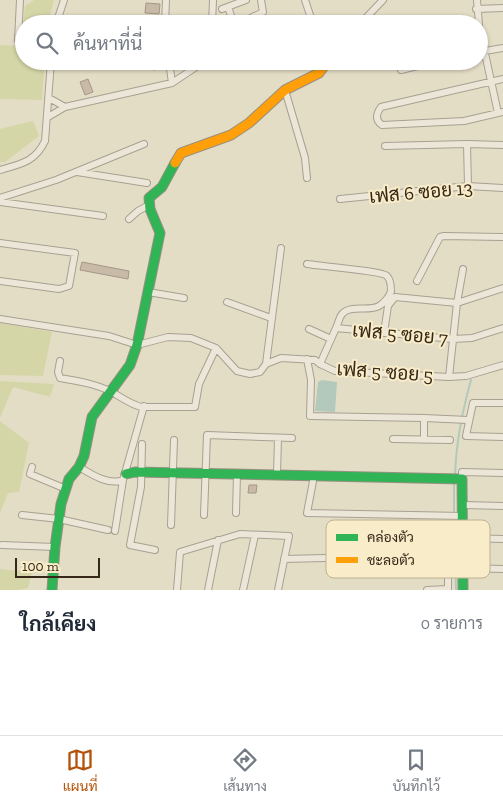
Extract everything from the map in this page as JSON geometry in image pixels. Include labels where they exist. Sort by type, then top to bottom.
[{"type":"street","points":[[19,15],[20,0]]},
{"type":"street","points":[[59,15],[64,0]]},
{"type":"street","points":[[165,15],[166,0]]},
{"type":"street","points":[[212,15],[213,0]]},
{"type":"street","points":[[229,15],[225,8],[246,0]]},
{"type":"street","points":[[257,15],[263,12],[261,0]]},
{"type":"street","points":[[305,0],[311,15]]},
{"type":"street","points":[[369,15],[383,0]]},
{"type":"street","points":[[477,0],[477,15]]},
{"type":"street","points":[[476,9],[503,8]]},
{"type":"street","points":[[488,50],[503,48]]},
{"type":"street","points":[[0,170],[25,163],[40,151],[45,141],[51,70]]},
{"type":"street","points":[[170,70],[172,83]]},
{"type":"street","points":[[48,116],[65,106],[172,83],[192,70]]},
{"type":"street","points":[[52,590],[61,504],[69,479],[84,456],[92,417],[130,365],[137,345],[160,233],[160,227],[149,205],[150,196],[161,187],[172,173],[176,159],[181,153],[231,134],[250,123],[285,90],[319,73],[321,70]]},
{"type":"street","points":[[488,70],[491,80],[500,112],[464,121],[382,125],[378,122],[377,116],[381,106],[491,80],[503,79]]},
{"type":"street","points":[[285,90],[305,158],[307,178]]},
{"type":"street","points":[[49,98],[65,106]]},
{"type":"street","points":[[0,198],[36,187],[144,144]]},
{"type":"street","points":[[467,144],[468,186]]},
{"type":"street","points":[[385,146],[503,145]]},
{"type":"street","points":[[75,172],[147,183]]},
{"type":"street","name":"เฟส 6 ซอย 13","points":[[340,199],[468,186],[503,188]]},
{"type":"street","points":[[0,202],[103,216]]},
{"type":"street","points":[[129,220],[138,211],[149,205]]},
{"type":"street","points":[[417,281],[440,237],[503,237]]},
{"type":"street","points":[[0,243],[75,253],[69,286],[59,290],[0,281]]},
{"type":"street","points":[[266,364],[281,248]]},
{"type":"street","points":[[307,264],[372,272],[385,275],[388,278],[391,285],[390,294],[380,306],[370,309],[346,311],[342,314],[336,328]]},
{"type":"street","points":[[449,377],[463,268]]},
{"type":"street","points":[[384,333],[388,306],[395,296],[457,303],[503,288]]},
{"type":"street","points":[[148,292],[184,298]]},
{"type":"street","points":[[227,302],[271,318]]},
{"type":"street","points":[[0,319],[109,336],[137,345]]},
{"type":"street","name":"เฟส 5 ซอย 7","points":[[320,364],[336,328],[453,339],[472,338],[503,328]]},
{"type":"street","points":[[309,329],[331,339]]},
{"type":"street","name":"เฟส 5 ซอย 5","points":[[137,345],[168,337],[191,338],[216,348],[237,371],[250,374],[260,372],[266,364],[281,358],[315,360],[335,371],[449,377],[466,376],[503,364]]},
{"type":"street","points":[[60,360],[58,372],[60,378],[86,383],[111,392],[134,405],[195,407],[199,384],[216,348]]},
{"type":"street","points":[[307,359],[311,380],[310,416],[468,420]]},
{"type":"street","points":[[503,403],[473,403],[466,436],[503,437]]},
{"type":"street","points":[[115,531],[125,477],[144,406]]},
{"type":"street","points":[[424,418],[424,440]]},
{"type":"street","points":[[204,516],[207,435],[292,438]]},
{"type":"street","points":[[277,475],[278,438]]},
{"type":"street","points":[[393,439],[450,440]]},
{"type":"street","points":[[171,525],[174,440]]},
{"type":"street","points":[[142,444],[141,488],[130,545],[155,550]]},
{"type":"street","points":[[79,466],[103,480],[118,483],[125,477],[141,472],[457,479]]},
{"type":"street","points":[[32,467],[30,474],[66,489]]},
{"type":"street","points":[[459,520],[458,516],[463,505],[457,479],[462,472],[503,473]]},
{"type":"street","points":[[236,513],[238,474]]},
{"type":"street","points":[[314,476],[307,513],[458,516]]},
{"type":"street","points":[[463,505],[503,506]]},
{"type":"street","points":[[22,515],[108,530]]},
{"type":"street","points":[[178,590],[180,552],[240,534],[290,536],[278,590]]},
{"type":"street","points":[[243,590],[255,534]]},
{"type":"street","points":[[490,539],[503,539]]},
{"type":"street","points":[[208,590],[218,540]]},
{"type":"street","points":[[2,545],[55,547]]},
{"type":"street","points":[[284,559],[326,558]]},
{"type":"street","points":[[490,569],[503,569]]},
{"type":"street","points":[[427,590],[448,590]]},
{"type":"green space","points":[[34,0],[54,0],[50,15],[24,15],[25,6]]},
{"type":"green space","points":[[0,45],[15,46],[15,70],[44,70],[42,100],[0,99]]},
{"type":"green space","points":[[33,121],[39,136],[5,162],[0,162],[0,129]]},
{"type":"green space","points":[[0,323],[52,332],[43,376],[0,375]]},
{"type":"green space","points":[[0,381],[54,384],[50,397],[13,387],[0,418]]},
{"type":"green space","points":[[0,421],[29,443],[19,492],[8,493],[0,513]]},
{"type":"green space","points":[[0,569],[32,572],[28,588],[0,590]]},
{"type":"shaded area","points":[[322,380],[337,382],[335,412],[315,411],[318,382]]},
{"type":"building","points":[[146,3],[160,4],[159,14],[145,13]]},
{"type":"building","points":[[88,79],[93,92],[85,95],[80,82]]},
{"type":"building","points":[[82,262],[129,271],[128,279],[80,270]]},
{"type":"building","points":[[249,485],[257,485],[256,493],[248,493]]},
{"type":"waterway","points":[[455,476],[460,428],[471,380]]},
{"type":"waterway","points":[[454,483],[454,513]]},
{"type":"waterway","points":[[456,578],[456,590]]},
{"type":"traffic: fast","points":[[52,590],[61,504],[69,479],[79,467],[84,456],[92,417],[130,365],[137,345],[160,233],[150,209],[149,198],[162,187],[175,163]]},
{"type":"traffic: fast","points":[[126,474],[135,472],[462,479],[462,520]]},
{"type":"traffic: fast","points":[[463,578],[463,590]]},
{"type":"traffic: slow","points":[[175,163],[181,153],[231,135],[249,123],[285,90],[319,73],[321,70]]}]
